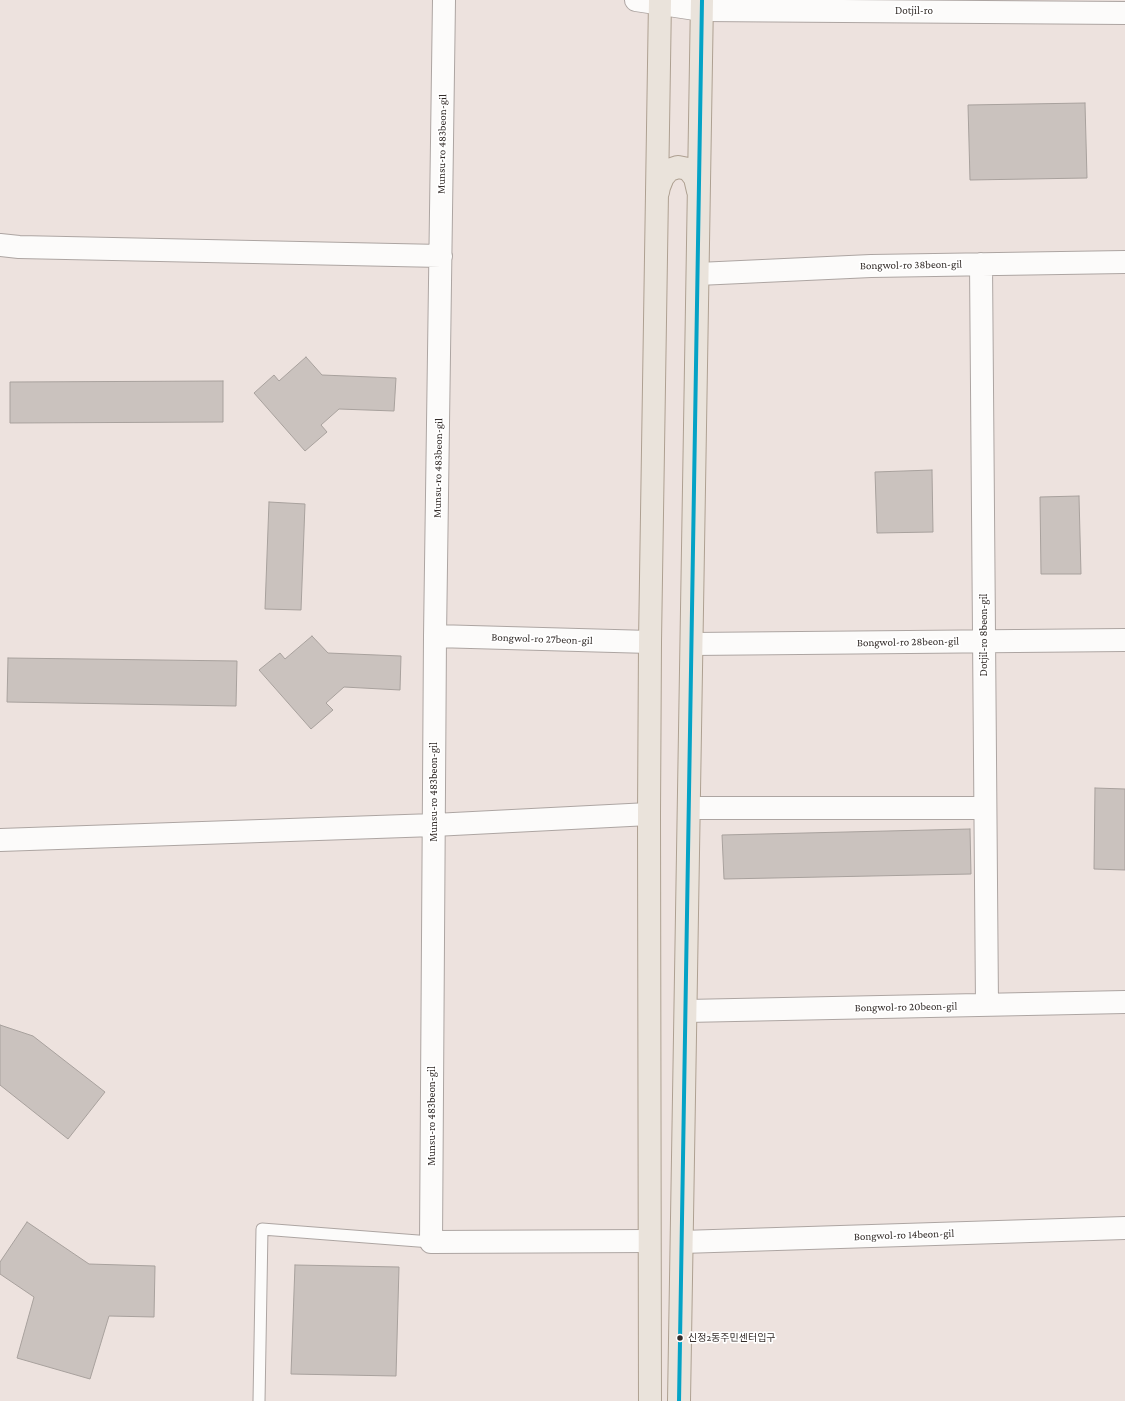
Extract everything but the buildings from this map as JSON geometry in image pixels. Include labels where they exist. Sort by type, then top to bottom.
[{"type":"main road","points":[[650,1401],[650,642],[660,1]]},
{"type":"main road","points":[[679,1401],[702,5]]},
{"type":"main road","points":[[657,204],[658,187],[663,177],[669,170],[678,168],[688,169],[695,178],[698,188],[699,204]]},
{"type":"street","name":"Munsu-ro 483beon-gil","points":[[431,1242],[435,636],[444,0]]},
{"type":"street","name":"Dotjil-ro","points":[[636,0],[702,5],[1125,13]]},
{"type":"street","points":[[0,245],[19,247],[441,256]]},
{"type":"street","name":"Bongwol-ro 38beon-gil","points":[[698,274],[871,266],[1125,262]]},
{"type":"street","name":"Dotjil-ro 8beon-gil","points":[[981,264],[987,1005]]},
{"type":"street","name":"Bongwol-ro 27beon-gil","points":[[435,636],[650,642]]},
{"type":"street","name":"Bongwol-ro 28beon-gil","points":[[692,644],[1125,640]]},
{"type":"street","points":[[689,808],[985,808]]},
{"type":"street","points":[[0,840],[434,825],[649,814]]},
{"type":"street","name":"Bongwol-ro 20beon-gil","points":[[686,1011],[1125,1002]]},
{"type":"street","name":"Bongwol-ro 14beon-gil","points":[[682,1242],[1125,1228]]},
{"type":"street","points":[[431,1242],[649,1241]]},
{"type":"lane","points":[[259,1401],[262,1229],[431,1242]]},
{"type":"transit line","points":[[679,1401],[702,0]]},
{"type":"place","name":"신정2동주민센터입구","points":[[680,1338]]}]
